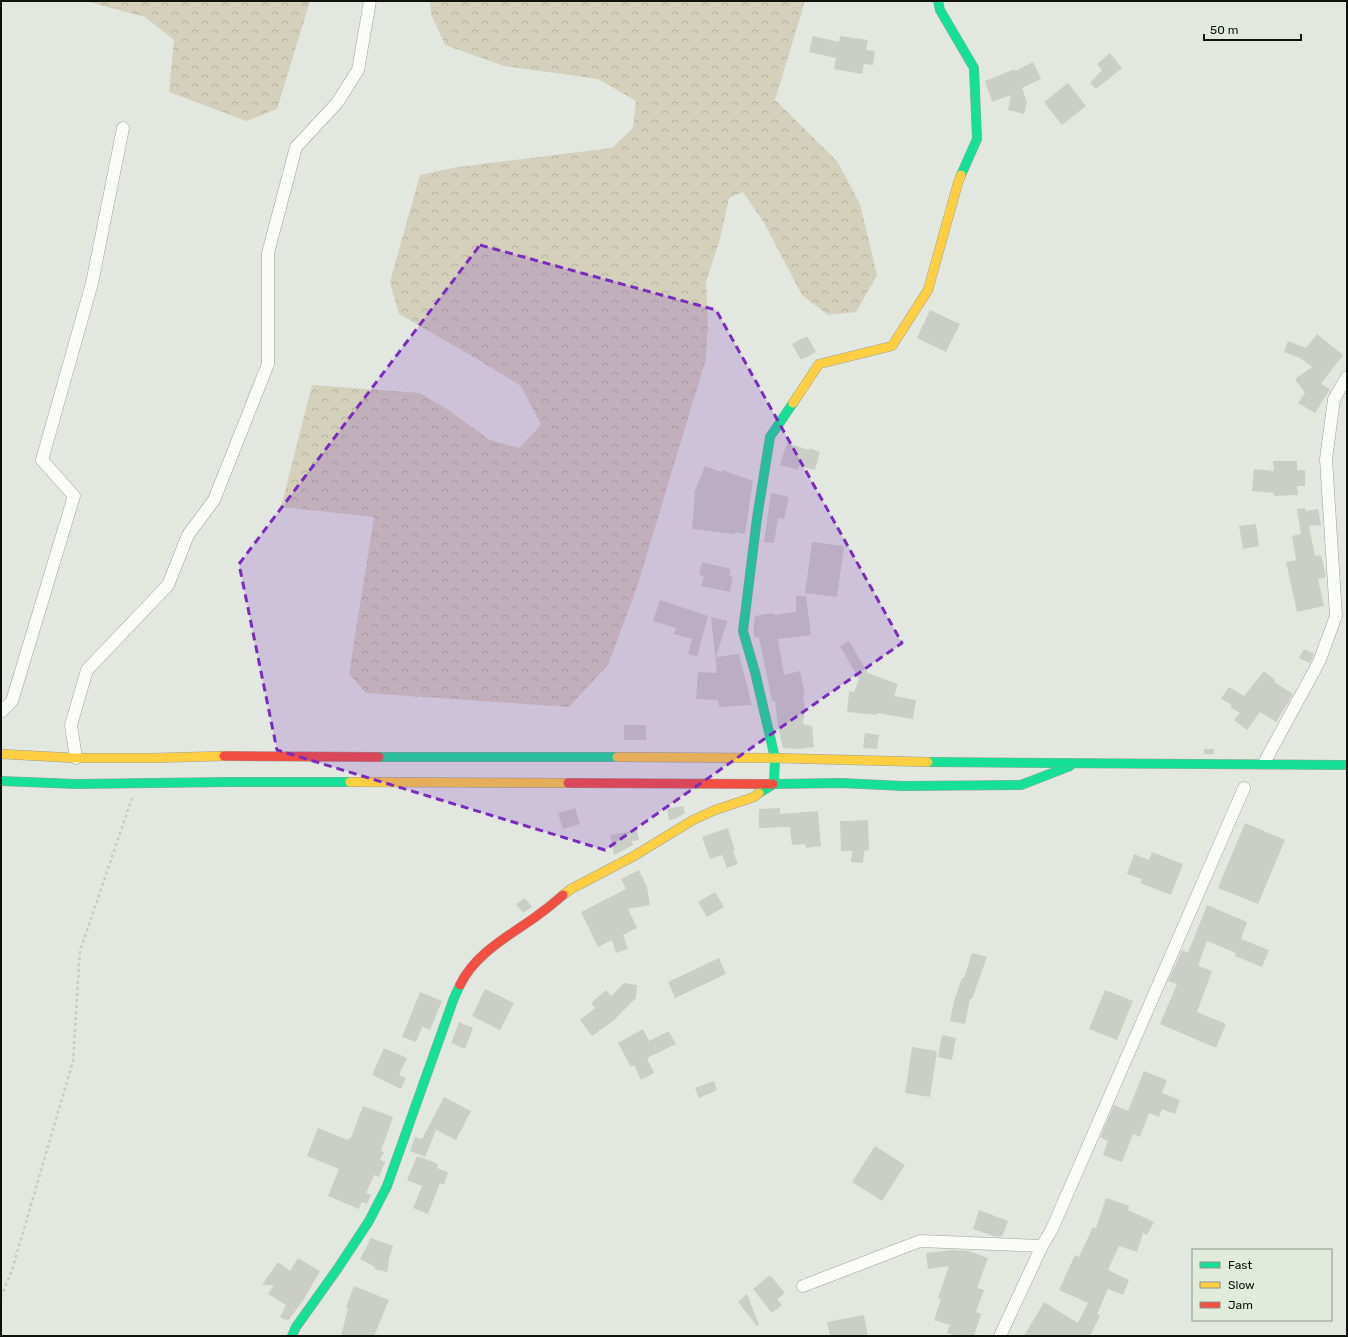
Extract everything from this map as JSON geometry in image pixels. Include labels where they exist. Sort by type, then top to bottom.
[{"type":"main road","points":[[774,784],[775,758],[755,672],[743,632],[756,518],[770,437],[819,364],[892,346],[928,290],[958,183],[977,139],[974,68],[940,10],[938,1]]},
{"type":"main road","points":[[1,754],[76,758],[238,756],[775,758],[1347,765]]},
{"type":"main road","points":[[1,781],[76,784],[261,782],[841,783],[903,786],[1021,785],[1080,762]]},
{"type":"main road","points":[[292,1336],[296,1327],[369,1221],[387,1186],[454,998],[464,978],[479,959],[491,947],[535,917],[571,889],[634,856],[693,820],[715,810],[754,797],[774,784]]},
{"type":"street","points":[[76,758],[71,725],[87,670],[168,585],[188,535],[214,500],[268,364],[268,253],[296,147],[337,103],[358,70],[370,1]]},
{"type":"street","points":[[1,712],[12,700],[74,496],[42,460],[92,283],[123,128]]},
{"type":"street","points":[[1264,763],[1319,662],[1336,616],[1326,459],[1334,399],[1347,377]]},
{"type":"street","points":[[1000,1336],[1042,1246],[1052,1229],[1244,788]]},
{"type":"street","points":[[803,1286],[920,1241],[1042,1246]]},
{"type":"path","points":[[1,1297],[12,1270],[73,1060],[80,951],[137,783]]},
{"type":"highlighted area","points":[[480,245],[716,310],[902,643],[605,850],[277,750],[239,564]]},
{"type":"green space","points":[[85,1],[310,1],[277,109],[246,121],[169,92],[174,40],[145,17]]},
{"type":"green space","points":[[430,1],[805,1],[775,100],[837,161],[860,204],[877,275],[856,312],[828,315],[802,295],[763,221],[743,192],[729,198],[720,239],[706,282],[708,322],[706,359],[636,590],[608,665],[569,707],[366,693],[349,674],[374,517],[281,507],[312,385],[420,393],[447,409],[490,440],[519,448],[541,425],[521,386],[399,314],[390,282],[420,175],[457,167],[612,148],[633,128],[636,101],[598,79],[504,66],[445,45],[431,14]]},
{"type":"building","points":[[813,36],[839,42],[840,36],[868,40],[866,50],[875,51],[873,65],[864,64],[862,74],[834,69],[836,58],[809,52]]},
{"type":"building","points":[[1110,53],[1122,68],[1096,89],[1090,83],[1102,70],[1097,64]]},
{"type":"building","points":[[1033,62],[1041,79],[1022,88],[1027,102],[1024,114],[1008,110],[1011,95],[992,102],[985,81],[1015,69],[1015,71]]},
{"type":"building","points":[[1068,83],[1086,106],[1062,125],[1044,102]]},
{"type":"building","points":[[930,310],[960,324],[946,352],[917,338]]},
{"type":"building","points":[[1317,334],[1343,355],[1321,384],[1330,389],[1315,413],[1298,403],[1305,393],[1295,379],[1312,367],[1300,358],[1284,352],[1288,341],[1306,348]]},
{"type":"building","points":[[807,336],[816,352],[801,360],[792,344]]},
{"type":"building","points":[[787,443],[820,452],[815,470],[799,466],[798,470],[780,465]]},
{"type":"building","points":[[1273,461],[1297,461],[1297,470],[1305,470],[1305,486],[1297,486],[1298,495],[1274,496],[1274,493],[1252,491],[1254,469],[1274,471]]},
{"type":"building","points":[[705,466],[721,472],[722,470],[753,481],[745,534],[692,529],[694,493]]},
{"type":"building","points":[[771,493],[789,497],[784,519],[778,518],[774,543],[764,542]]},
{"type":"building","points":[[1305,508],[1306,511],[1318,509],[1321,525],[1309,526],[1315,556],[1321,555],[1326,577],[1318,579],[1324,606],[1297,612],[1286,562],[1296,560],[1292,536],[1301,534],[1297,509]]},
{"type":"building","points":[[1256,524],[1259,546],[1243,549],[1239,526]]},
{"type":"building","points":[[812,542],[844,546],[837,597],[805,593]]},
{"type":"building","points":[[702,562],[731,569],[729,576],[733,577],[730,592],[701,586],[704,576],[699,575]]},
{"type":"building","points":[[796,596],[806,596],[811,635],[778,639],[784,675],[800,671],[805,695],[803,695],[805,711],[803,724],[812,726],[814,747],[798,749],[783,748],[778,727],[775,701],[772,701],[759,637],[755,638],[753,630],[755,616],[773,613],[773,615],[796,612]]},
{"type":"building","points":[[660,600],[708,616],[697,657],[688,654],[692,639],[674,634],[676,628],[653,621]]},
{"type":"building","points":[[711,617],[727,621],[716,657],[739,654],[752,705],[719,707],[718,700],[696,699],[698,672],[717,673]]},
{"type":"building","points":[[849,641],[868,673],[898,684],[894,696],[916,700],[913,719],[877,713],[877,715],[847,712],[849,691],[854,692],[859,679],[840,646]]},
{"type":"building","points":[[1304,649],[1314,654],[1310,663],[1299,658]]},
{"type":"building","points":[[1264,671],[1275,680],[1274,682],[1293,694],[1276,722],[1260,712],[1247,730],[1234,720],[1240,713],[1230,707],[1232,705],[1221,699],[1229,687],[1244,696]]},
{"type":"building","points":[[624,725],[646,725],[646,740],[624,740]]},
{"type":"building","points":[[865,733],[879,735],[877,749],[863,748]]},
{"type":"building","points":[[1204,749],[1214,749],[1214,754],[1204,754]]},
{"type":"building","points":[[683,806],[685,813],[675,819],[669,820],[667,809]]},
{"type":"building","points":[[575,808],[580,824],[563,829],[558,813]]},
{"type":"building","points":[[780,808],[780,814],[818,811],[821,846],[806,848],[805,844],[792,845],[790,827],[759,828],[759,809]]},
{"type":"building","points":[[868,820],[869,850],[864,851],[863,863],[851,862],[852,851],[841,851],[840,821]]},
{"type":"building","points":[[1245,823],[1285,840],[1258,904],[1218,888]]},
{"type":"building","points":[[728,828],[735,851],[733,851],[738,864],[727,868],[722,855],[710,859],[702,837]]},
{"type":"building","points":[[637,830],[639,840],[632,841],[633,845],[614,855],[610,835]]},
{"type":"building","points":[[1152,852],[1183,864],[1171,895],[1140,883],[1142,879],[1127,874],[1134,854],[1149,860]]},
{"type":"building","points":[[639,870],[647,887],[650,905],[628,909],[637,928],[623,935],[628,949],[616,953],[612,940],[598,947],[581,912],[626,889],[621,879]]},
{"type":"building","points":[[715,892],[724,907],[707,917],[698,902]]},
{"type":"building","points":[[525,898],[532,907],[523,913],[516,904]]},
{"type":"building","points":[[1207,905],[1247,922],[1241,939],[1269,950],[1262,967],[1235,956],[1236,953],[1207,941],[1198,966],[1212,971],[1197,1012],[1226,1024],[1216,1048],[1160,1024],[1177,984],[1168,981],[1182,950],[1188,953]]},
{"type":"building","points":[[972,953],[987,957],[972,999],[970,999],[965,1024],[950,1021],[954,1001],[962,978],[964,978]]},
{"type":"building","points":[[719,958],[726,974],[675,998],[668,982]]},
{"type":"building","points":[[624,983],[637,985],[636,998],[613,1021],[592,1036],[580,1020],[595,1008],[591,1003],[606,990],[611,996]]},
{"type":"building","points":[[485,989],[514,1003],[500,1030],[472,1016]]},
{"type":"building","points":[[1105,990],[1133,1001],[1117,1040],[1089,1029]]},
{"type":"building","points":[[420,992],[442,1001],[430,1030],[422,1027],[416,1042],[402,1037]]},
{"type":"building","points":[[459,1022],[473,1028],[465,1049],[451,1043]]},
{"type":"building","points":[[643,1029],[649,1041],[669,1031],[676,1044],[647,1058],[654,1073],[641,1080],[634,1065],[631,1067],[618,1043]]},
{"type":"building","points":[[942,1035],[956,1038],[952,1060],[938,1057]]},
{"type":"building","points":[[912,1047],[937,1051],[930,1097],[905,1093]]},
{"type":"building","points":[[384,1048],[407,1058],[399,1075],[406,1078],[401,1089],[372,1075]]},
{"type":"building","points":[[1144,1071],[1167,1080],[1162,1093],[1180,1100],[1175,1114],[1162,1109],[1159,1117],[1149,1113],[1140,1137],[1133,1134],[1122,1162],[1103,1155],[1108,1141],[1100,1137],[1114,1105],[1128,1111]]},
{"type":"building","points":[[714,1081],[717,1090],[699,1098],[695,1088]]},
{"type":"building","points":[[444,1097],[471,1111],[456,1140],[436,1130],[425,1157],[410,1151],[415,1137],[422,1139]]},
{"type":"building","points":[[363,1106],[393,1117],[381,1151],[384,1152],[380,1160],[385,1162],[379,1177],[374,1175],[366,1193],[371,1195],[367,1204],[362,1202],[359,1209],[328,1196],[339,1169],[307,1156],[318,1128],[348,1140],[351,1138]]},
{"type":"building","points":[[875,1146],[905,1165],[882,1201],[852,1182]]},
{"type":"building","points":[[417,1156],[438,1164],[437,1168],[448,1172],[444,1185],[440,1183],[428,1214],[413,1208],[422,1186],[407,1180]]},
{"type":"building","points":[[1106,1198],[1129,1206],[1128,1210],[1154,1222],[1147,1235],[1143,1233],[1137,1252],[1119,1246],[1108,1270],[1129,1280],[1123,1295],[1108,1289],[1097,1314],[1100,1316],[1090,1336],[1024,1336],[1044,1302],[1078,1323],[1088,1303],[1059,1290],[1075,1255],[1079,1257],[1093,1227],[1096,1228]]},
{"type":"building","points":[[979,1210],[1008,1221],[1002,1237],[993,1236],[973,1229]]},
{"type":"building","points":[[371,1238],[393,1246],[388,1262],[387,1272],[374,1269],[375,1267],[360,1259]]},
{"type":"building","points":[[952,1250],[969,1251],[988,1258],[977,1288],[984,1290],[976,1312],[981,1314],[974,1336],[957,1336],[947,1333],[950,1325],[934,1320],[941,1299],[938,1298],[949,1266],[928,1269],[926,1253]]},
{"type":"building","points":[[298,1258],[320,1271],[304,1299],[288,1321],[280,1317],[286,1305],[268,1294],[274,1285],[262,1285],[278,1262],[290,1271]]},
{"type":"building","points":[[770,1275],[785,1293],[777,1299],[782,1305],[772,1313],[753,1289]]},
{"type":"building","points":[[354,1286],[389,1300],[374,1336],[341,1336],[348,1308],[346,1307]]},
{"type":"building","points":[[747,1294],[759,1325],[757,1326],[738,1302]]},
{"type":"building","points":[[864,1315],[868,1336],[830,1336],[827,1322]]},
{"type":"traffic: fast","points":[[938,1],[940,10],[974,68],[977,139],[961,175]]},
{"type":"traffic: fast","points":[[759,793],[774,784],[775,758],[755,672],[743,631],[757,518],[770,437],[793,403]]},
{"type":"traffic: fast","points":[[379,757],[617,757]]},
{"type":"traffic: fast","points":[[928,762],[1347,765]]},
{"type":"traffic: fast","points":[[773,784],[841,783],[903,786],[1021,785],[1070,766]]},
{"type":"traffic: fast","points":[[1,781],[76,784],[350,782]]},
{"type":"traffic: fast","points":[[292,1336],[296,1327],[369,1221],[387,1186],[454,998],[460,985]]},
{"type":"traffic: slow","points":[[793,403],[819,364],[892,346],[928,290],[961,175]]},
{"type":"traffic: slow","points":[[1,754],[76,758],[224,756]]},
{"type":"traffic: slow","points":[[617,757],[775,758],[928,762]]},
{"type":"traffic: slow","points":[[350,782],[568,783]]},
{"type":"traffic: slow","points":[[563,895],[571,889],[634,856],[693,820],[715,810],[754,797],[759,793]]},
{"type":"traffic: jam","points":[[224,756],[379,757]]},
{"type":"traffic: jam","points":[[568,783],[773,784]]},
{"type":"traffic: jam","points":[[460,985],[474,964],[492,947],[541,913],[563,895]]}]
